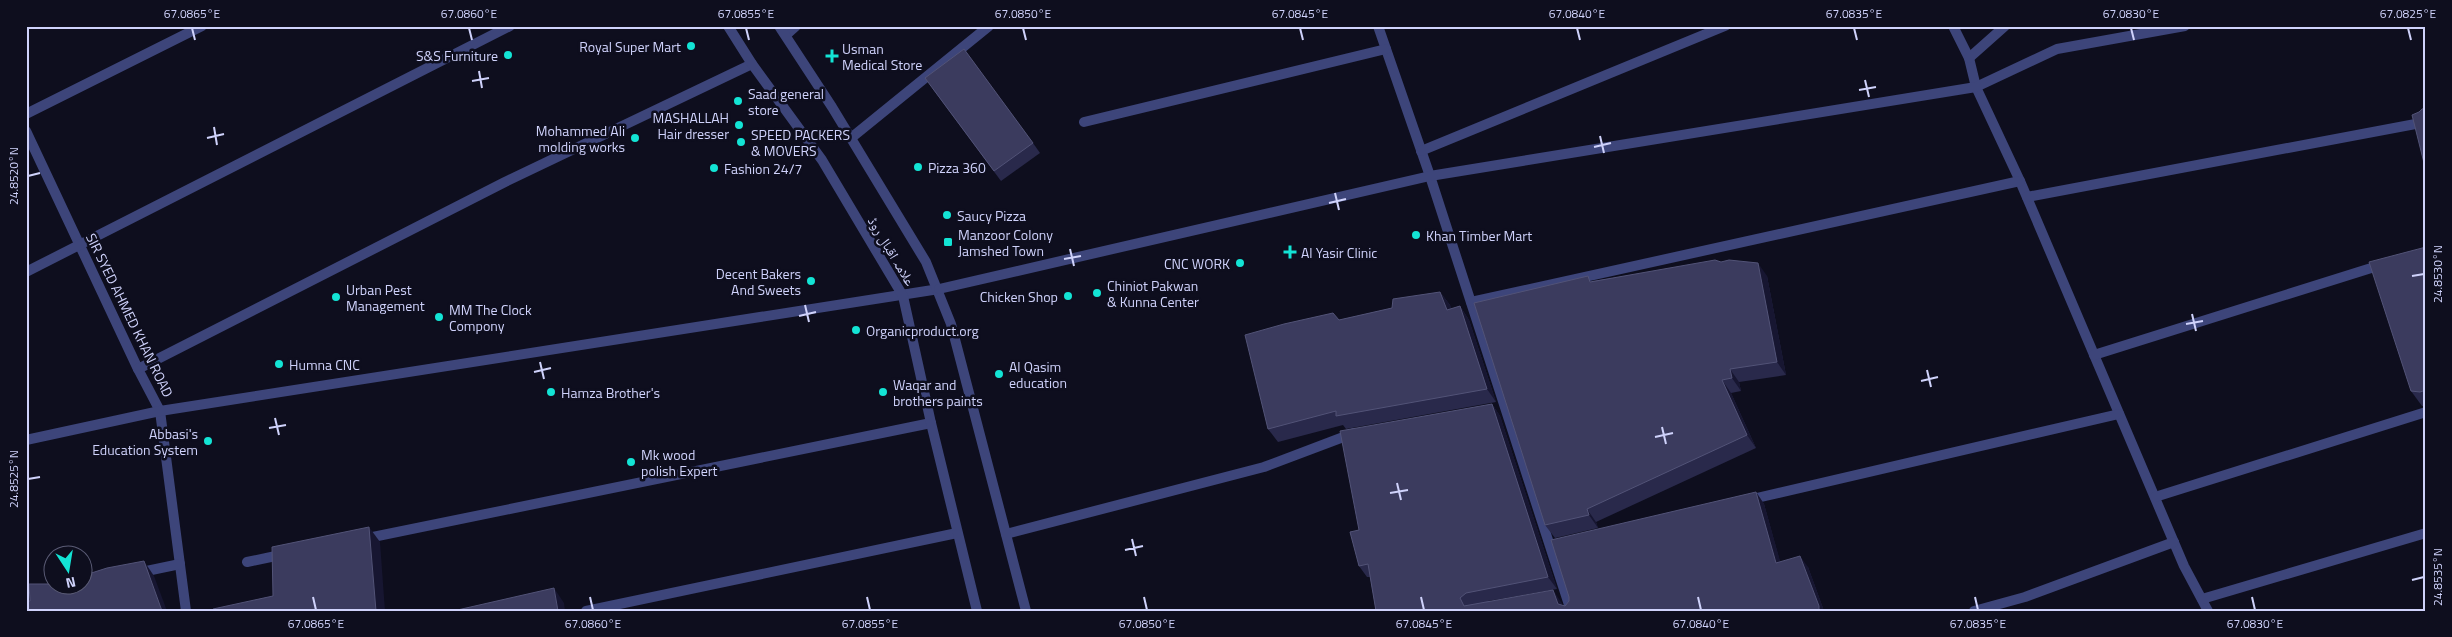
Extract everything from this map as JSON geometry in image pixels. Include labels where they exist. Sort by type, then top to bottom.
[{"type":"street","points":[[26,114],[202,26]]},
{"type":"street","points":[[26,272],[510,26]]},
{"type":"street","name":"علامہ اقبال روڈ","points":[[728,26],[752,64],[822,160],[903,296],[931,423],[977,611]]},
{"type":"street","name":"علامہ اقبال روڈ","points":[[779,26],[851,138],[926,262],[939,289],[951,324],[1026,611]]},
{"type":"street","points":[[786,35],[796,26]]},
{"type":"street","points":[[851,138],[989,26]]},
{"type":"street","points":[[1378,26],[1471,302],[1500,408],[1556,545],[1561,595],[1572,611]]},
{"type":"street","points":[[1421,151],[1725,26]]},
{"type":"street","points":[[1953,26],[1969,58],[1976,87],[2027,197],[2174,542],[2208,611]]},
{"type":"street","points":[[1969,58],[2005,26]]},
{"type":"street","points":[[26,440],[160,411],[903,296],[1430,176],[1976,87],[2057,49],[2185,26]]},
{"type":"street","points":[[1084,122],[1386,49]]},
{"type":"street","points":[[138,369],[506,182],[752,64]]},
{"type":"street","points":[[2027,197],[2426,122]]},
{"type":"street","name":"SIR SYED AHMED KHAN ROAD","points":[[26,131],[138,369],[160,411],[186,611]]},
{"type":"street","points":[[1471,302],[2020,181]]},
{"type":"street","points":[[2094,355],[2397,260]]},
{"type":"street","points":[[2155,497],[2426,412]]},
{"type":"street","points":[[1734,504],[2119,414]]},
{"type":"street","points":[[351,541],[931,423]]},
{"type":"street","points":[[1006,534],[1264,467],[1363,432]]},
{"type":"street","points":[[586,611],[957,533]]},
{"type":"street","points":[[2202,599],[2426,533]]},
{"type":"street","points":[[1974,611],[2025,597],[2174,542]]},
{"type":"street","points":[[247,562],[294,553]]},
{"type":"street","points":[[122,576],[180,564]]},
{"type":"building","points":[[964,49],[1033,143],[994,171],[925,78]]},
{"type":"building","points":[[2426,108],[2426,171],[2412,115]]},
{"type":"building","points":[[2426,247],[2426,390],[2420,392],[2411,391],[2369,262]]},
{"type":"building","points":[[1715,260],[1721,262],[1729,260],[1758,263],[1777,362],[1730,369],[1732,378],[1722,380],[1747,435],[1587,509],[1589,515],[1545,525],[1474,303],[1588,276],[1590,282]]},
{"type":"building","points":[[1440,292],[1447,310],[1460,306],[1487,389],[1336,416],[1336,411],[1268,429],[1245,335],[1333,313],[1339,320],[1392,308],[1393,299]]},
{"type":"building","points":[[1492,404],[1548,577],[1466,593],[1460,598],[1464,606],[1553,590],[1558,604],[1565,606],[1569,601],[1569,597],[1551,540],[1756,492],[1776,563],[1800,556],[1819,606],[1819,611],[1376,611],[1368,564],[1359,566],[1350,532],[1359,530],[1340,431]]},
{"type":"building","points":[[369,527],[376,611],[214,611],[213,609],[273,596],[272,547]]},
{"type":"building","points":[[144,561],[162,611],[26,611],[26,601],[30,601],[29,584],[42,584],[42,594],[92,594],[92,573]]},
{"type":"building","points":[[554,588],[558,611],[453,611]]},
{"type":"place","name":"Royal Super Mart","points":[[691,46]]},
{"type":"place","name":"S&S Furniture","points":[[508,55]]},
{"type":"place","name":"Usman Medical Store","points":[[832,56]]},
{"type":"place","name":"Saad general store","points":[[738,101]]},
{"type":"place","name":"MASHALLAH Hair dresser","points":[[739,125]]},
{"type":"place","name":"Mohammed Ali molding works","points":[[635,138]]},
{"type":"place","name":"SPEED PACKERS & MOVERS","points":[[741,142]]},
{"type":"place","name":"Pizza 360","points":[[918,167]]},
{"type":"place","name":"Fashion 24/7","points":[[714,168]]},
{"type":"place","name":"Saucy Pizza","points":[[947,215]]},
{"type":"place","name":"Khan Timber Mart","points":[[1416,235]]},
{"type":"place","name":"Manzoor Colony Jamshed Town","points":[[948,242]]},
{"type":"place","name":"Al Yasir Clinic","points":[[1290,252]]},
{"type":"place","name":"CNC WORK","points":[[1240,263]]},
{"type":"place","name":"Decent Bakers And Sweets","points":[[811,281]]},
{"type":"place","name":"Chiniot Pakwan & Kunna Center","points":[[1097,293]]},
{"type":"place","name":"Chicken Shop","points":[[1068,296]]},
{"type":"place","name":"Urban Pest Management","points":[[336,297]]},
{"type":"place","name":"MM The Clock Compony","points":[[439,317]]},
{"type":"place","name":"Organicproduct.org","points":[[856,330]]},
{"type":"place","name":"Humna CNC","points":[[279,364]]},
{"type":"place","name":"Al Qasim education","points":[[999,374]]},
{"type":"place","name":"Hamza Brother's","points":[[551,392]]},
{"type":"place","name":"Waqar and brothers paints","points":[[883,392]]},
{"type":"place","name":"Abbasi's Education System","points":[[208,441]]},
{"type":"place","name":"Mk wood polish Expert","points":[[631,462]]}]
